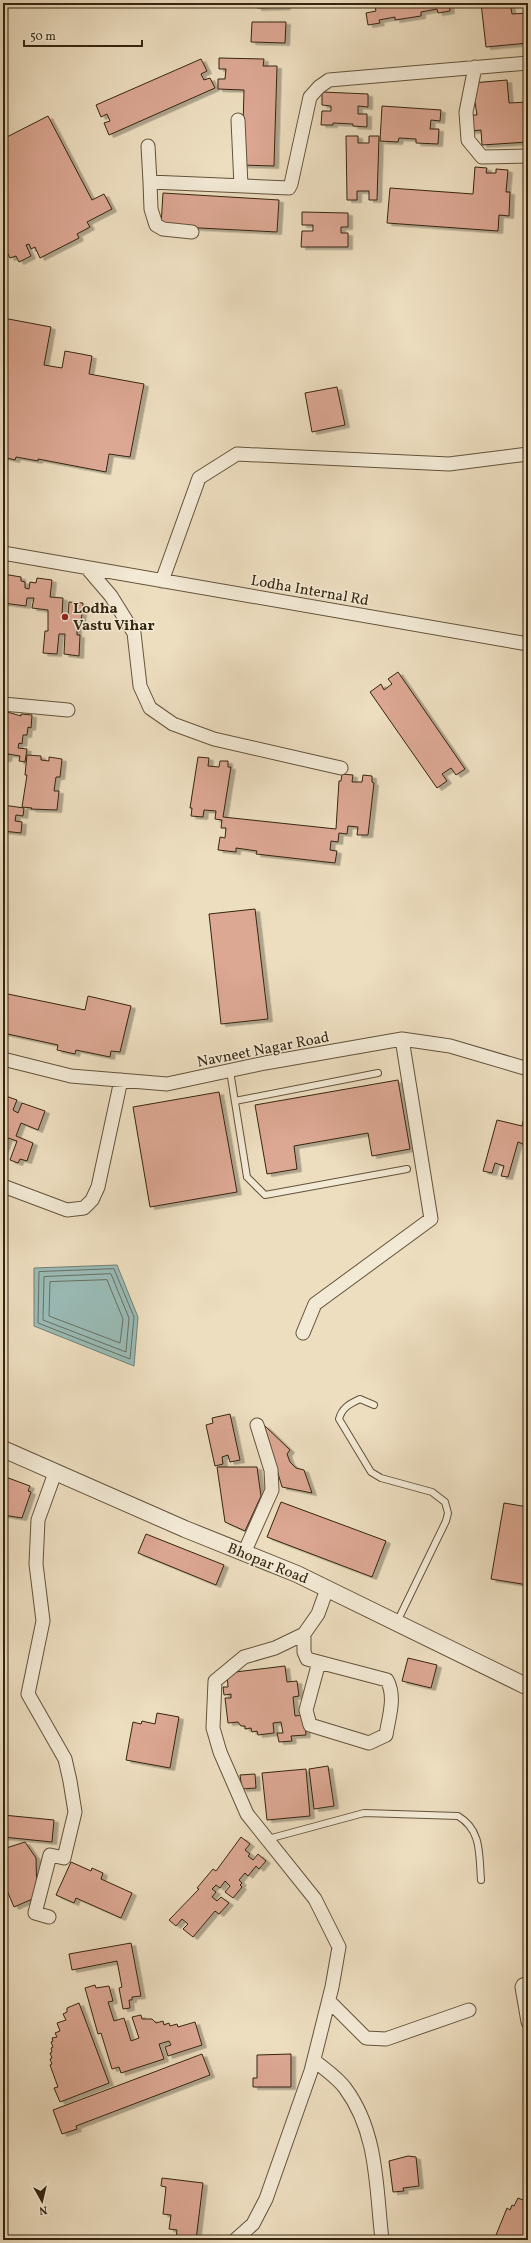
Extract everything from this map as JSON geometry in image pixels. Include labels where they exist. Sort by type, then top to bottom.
[{"type":"street","points":[[150,182],[289,188],[310,97],[319,87],[329,80],[528,63]]},
{"type":"street","points":[[475,67],[466,112],[468,140],[482,157],[528,156]]},
{"type":"street","points":[[238,120],[241,186]]},
{"type":"street","points":[[148,146],[151,209],[156,225],[163,229],[192,232]]},
{"type":"street","points":[[162,581],[199,478],[237,454],[449,464],[528,454]]},
{"type":"street","name":"Lodha Internal Rd","points":[[3,553],[528,644]]},
{"type":"street","points":[[87,568],[111,596],[134,633],[140,686],[150,708],[173,724],[214,739],[341,768]]},
{"type":"street","points":[[3,704],[68,710]]},
{"type":"street","points":[[303,1333],[315,1304],[431,1219],[402,1039]]},
{"type":"street","name":"Navneet Nagar Road","points":[[3,1059],[71,1076],[167,1084],[402,1039],[450,1046],[527,1065]]},
{"type":"street","points":[[3,1186],[67,1210],[84,1208],[92,1200],[98,1187],[121,1080]]},
{"type":"street","points":[[244,1553],[272,1490],[271,1470],[257,1425]]},
{"type":"street","name":"Bhopar Road","points":[[3,1449],[55,1473],[328,1589],[528,1687]]},
{"type":"street","points":[[49,1917],[35,1913],[50,1854],[64,1858],[75,1812],[65,1759],[28,1694],[43,1621],[36,1564],[38,1520],[55,1473]]},
{"type":"street","points":[[235,2240],[253,2224],[266,2199],[314,2060],[329,2001],[339,1947],[315,1899],[247,1814],[220,1752],[213,1728],[215,1681],[244,1657],[275,1648],[304,1634],[318,1614],[328,1589]]},
{"type":"street","points":[[304,1634],[304,1652],[307,1659],[319,1662],[388,1680],[392,1690],[392,1699],[386,1735],[369,1743],[310,1725],[306,1710],[319,1662]]},
{"type":"street","points":[[528,1983],[522,1987],[528,2022]]},
{"type":"street","points":[[329,2001],[366,2038],[375,2040],[386,2039],[469,2010]]},
{"type":"street","points":[[314,2060],[345,2087],[363,2117],[373,2151],[382,2240]]},
{"type":"lane","points":[[230,1071],[247,1177],[266,1195],[407,1169]]},
{"type":"lane","points":[[235,1101],[378,1073]]},
{"type":"lane","points":[[374,1405],[360,1399],[348,1405],[341,1413],[339,1419],[371,1472],[381,1478],[432,1492],[445,1502],[448,1513],[446,1521],[397,1622]]},
{"type":"lane","points":[[268,1839],[364,1813],[458,1816],[469,1822],[477,1837],[481,1880]]},
{"type":"water","points":[[117,1265],[138,1317],[134,1366],[34,1326],[34,1268]]},
{"type":"building","points":[[257,3],[285,3],[286,7],[257,8]]},
{"type":"building","points":[[374,3],[449,3],[450,11],[438,13],[437,9],[421,12],[421,16],[395,20],[395,17],[379,20],[380,23],[368,25],[366,13],[376,11]]},
{"type":"building","points":[[481,3],[510,3],[512,14],[528,13],[528,43],[486,47]]},
{"type":"building","points":[[252,22],[286,22],[285,43],[251,42]]},
{"type":"building","points":[[219,58],[264,59],[263,66],[277,66],[274,166],[242,165],[244,90],[218,89],[218,79],[225,79],[226,69],[219,69]]},
{"type":"building","points":[[201,59],[207,71],[201,74],[204,80],[210,78],[215,88],[109,135],[104,123],[110,121],[107,114],[101,117],[96,105]]},
{"type":"building","points":[[507,80],[509,103],[528,102],[528,142],[482,145],[481,130],[471,131],[470,115],[477,115],[472,83]]},
{"type":"building","points":[[322,92],[368,94],[368,107],[358,106],[358,114],[367,114],[367,127],[353,126],[353,124],[333,123],[333,125],[321,125],[322,111],[331,111],[331,106],[322,105]]},
{"type":"building","points":[[382,106],[441,110],[440,121],[431,120],[430,129],[439,129],[438,144],[416,143],[416,139],[399,138],[398,142],[380,141]]},
{"type":"building","points":[[48,116],[92,200],[104,194],[112,209],[87,222],[90,227],[77,234],[79,238],[40,258],[35,247],[31,249],[29,244],[26,245],[31,256],[19,262],[16,256],[10,258],[3,244],[3,139]]},
{"type":"building","points":[[346,136],[358,136],[358,143],[369,143],[369,136],[379,136],[377,200],[369,200],[369,191],[357,191],[357,200],[347,200]]},
{"type":"building","points":[[475,167],[487,168],[486,173],[496,173],[496,169],[508,170],[506,192],[510,192],[509,216],[499,215],[498,231],[387,223],[390,188],[473,194]]},
{"type":"building","points":[[163,193],[279,200],[277,232],[161,226]]},
{"type":"building","points":[[302,212],[348,213],[348,227],[341,227],[341,233],[348,233],[348,247],[301,247],[302,231],[313,231],[313,225],[302,225]]},
{"type":"building","points":[[3,318],[51,327],[44,365],[62,368],[65,351],[92,356],[89,374],[144,384],[130,457],[109,454],[106,472],[38,459],[38,461],[16,457],[15,460],[3,457]]},
{"type":"building","points":[[337,387],[345,425],[312,432],[305,393]]},
{"type":"building","name":"Lodha Vastu Vihar","points":[[3,574],[21,577],[21,581],[25,582],[25,588],[29,589],[30,582],[36,583],[37,578],[52,580],[50,597],[63,598],[62,614],[68,615],[69,602],[83,603],[81,622],[77,622],[77,635],[80,635],[79,656],[64,654],[65,634],[59,634],[57,654],[43,653],[45,631],[48,631],[48,610],[32,608],[34,598],[27,598],[26,606],[3,603]]},
{"type":"building","points":[[398,672],[465,769],[456,775],[451,768],[442,774],[447,781],[437,788],[370,692],[381,684],[384,690],[392,684],[388,679]]},
{"type":"building","points":[[4,711],[21,716],[21,714],[32,715],[31,728],[28,727],[27,735],[23,735],[22,744],[19,743],[18,748],[27,749],[25,762],[19,761],[20,756],[8,754],[7,759],[3,759]]},
{"type":"building","points":[[27,755],[41,756],[41,760],[49,761],[49,757],[62,759],[60,777],[56,777],[54,791],[59,791],[57,810],[31,809],[32,808],[22,807],[27,775],[25,775]]},
{"type":"building","points":[[198,757],[209,758],[208,766],[219,767],[220,761],[228,761],[228,767],[231,767],[223,817],[336,829],[339,781],[341,781],[342,774],[353,775],[352,782],[362,782],[363,775],[372,776],[372,782],[374,783],[368,835],[357,835],[358,827],[348,826],[347,834],[339,833],[338,842],[331,841],[330,850],[337,851],[335,863],[256,854],[257,851],[236,848],[236,852],[218,850],[220,837],[225,838],[226,828],[221,828],[222,820],[215,819],[216,811],[204,810],[203,817],[191,816],[192,808],[190,808]]},
{"type":"building","points":[[3,805],[24,808],[23,816],[16,815],[15,821],[22,822],[21,833],[3,831]]},
{"type":"building","points":[[255,909],[268,1019],[221,1024],[209,914]]},
{"type":"building","points":[[3,993],[85,1010],[88,996],[131,1006],[120,1052],[111,1051],[110,1057],[76,1050],[75,1054],[57,1050],[58,1045],[3,1033]]},
{"type":"building","points":[[398,1080],[410,1149],[372,1156],[368,1133],[294,1146],[297,1169],[267,1174],[255,1105]]},
{"type":"building","points":[[219,1092],[237,1192],[150,1207],[133,1107]]},
{"type":"building","points":[[3,1095],[17,1100],[13,1110],[18,1113],[22,1103],[45,1111],[38,1130],[21,1123],[16,1136],[33,1143],[27,1161],[20,1159],[18,1163],[10,1160],[17,1141],[8,1138],[3,1152]]},
{"type":"building","points":[[526,1109],[528,1110],[528,1146],[518,1142],[508,1177],[501,1176],[504,1166],[495,1163],[492,1173],[483,1171],[497,1120],[522,1126]]},
{"type":"building","points":[[230,1414],[240,1460],[230,1462],[228,1455],[222,1457],[223,1464],[215,1466],[206,1425],[213,1423],[212,1418]]},
{"type":"building","points":[[264,1425],[290,1450],[287,1454],[290,1462],[296,1468],[304,1470],[312,1493],[282,1487]]},
{"type":"building","points":[[217,1467],[257,1467],[261,1496],[245,1531],[225,1522]]},
{"type":"building","points":[[3,1476],[30,1486],[28,1491],[31,1492],[22,1518],[3,1515]]},
{"type":"building","points":[[281,1502],[386,1541],[372,1577],[267,1537]]},
{"type":"building","points":[[504,1503],[528,1507],[528,1585],[491,1579]]},
{"type":"building","points":[[146,1534],[224,1565],[216,1585],[138,1553]]},
{"type":"building","points":[[408,1658],[437,1665],[431,1688],[402,1681]]},
{"type":"building","points":[[285,1666],[287,1682],[297,1681],[299,1696],[293,1697],[295,1716],[304,1715],[306,1735],[291,1736],[292,1741],[279,1742],[277,1733],[283,1733],[281,1722],[273,1723],[274,1733],[258,1735],[257,1731],[252,1732],[251,1728],[245,1729],[245,1726],[241,1726],[238,1722],[228,1723],[225,1698],[231,1698],[231,1694],[224,1695],[223,1687],[228,1687],[227,1673]]},
{"type":"building","points":[[157,1713],[179,1717],[170,1768],[126,1760],[133,1722],[141,1724],[142,1721],[155,1724]]},
{"type":"building","points":[[328,1766],[334,1806],[314,1809],[309,1769]]},
{"type":"building","points":[[306,1769],[310,1816],[267,1820],[262,1773]]},
{"type":"building","points":[[255,1774],[256,1788],[242,1789],[240,1775]]},
{"type":"building","points":[[3,1815],[54,1820],[52,1842],[3,1837]]},
{"type":"building","points":[[241,1837],[250,1844],[245,1850],[250,1854],[248,1856],[253,1860],[258,1854],[266,1861],[259,1869],[256,1866],[248,1876],[245,1873],[239,1880],[242,1883],[240,1885],[242,1887],[233,1898],[225,1892],[230,1886],[225,1881],[220,1888],[216,1885],[212,1889],[216,1892],[212,1897],[217,1901],[221,1897],[229,1903],[219,1914],[215,1911],[193,1937],[183,1929],[188,1924],[182,1919],[176,1926],[169,1920],[199,1889],[197,1888],[213,1869],[216,1871]]},
{"type":"building","points":[[25,1842],[36,1858],[37,1897],[14,1907],[3,1881],[3,1849]]},
{"type":"building","points":[[71,1862],[91,1871],[92,1868],[103,1873],[101,1879],[132,1893],[121,1918],[76,1898],[74,1903],[56,1895]]},
{"type":"building","points":[[131,1943],[141,1996],[132,1997],[132,2000],[129,2000],[130,2008],[123,2009],[119,1988],[122,1987],[117,1961],[72,1970],[69,1954]]},
{"type":"building","points":[[95,1985],[96,1988],[109,1986],[113,2001],[108,2002],[114,2021],[124,2018],[131,2041],[139,2038],[132,2017],[141,2015],[142,2019],[152,2019],[156,2023],[163,2021],[164,2025],[169,2023],[170,2026],[177,2024],[178,2027],[195,2022],[202,2045],[168,2056],[165,2047],[171,2045],[169,2041],[159,2044],[164,2059],[121,2073],[119,2067],[112,2069],[101,2033],[98,2034],[85,1988]]},
{"type":"building","points":[[79,2003],[109,2083],[60,2102],[54,2088],[58,2087],[50,2065],[52,2064],[50,2059],[52,2058],[50,2053],[52,2052],[51,2048],[53,2047],[51,2042],[53,2041],[52,2038],[57,2037],[55,2033],[60,2031],[57,2023],[66,2020],[63,2014],[67,2012],[67,2008]]},
{"type":"building","points":[[202,2054],[210,2075],[76,2126],[77,2129],[62,2134],[53,2110]]},
{"type":"building","points":[[291,2054],[291,2087],[253,2087],[253,2078],[257,2078],[257,2055]]},
{"type":"building","points":[[408,2156],[416,2157],[419,2186],[403,2188],[404,2191],[393,2192],[389,2161]]},
{"type":"building","points":[[162,2178],[203,2183],[196,2240],[176,2240],[177,2230],[169,2229],[171,2215],[163,2214],[166,2187],[161,2186]]},
{"type":"building","points":[[518,2198],[528,2202],[528,2240],[494,2240],[507,2208],[510,2210]]},
{"type":"place","name":"Lodha Vastu Vihar","points":[[65,617]]}]
